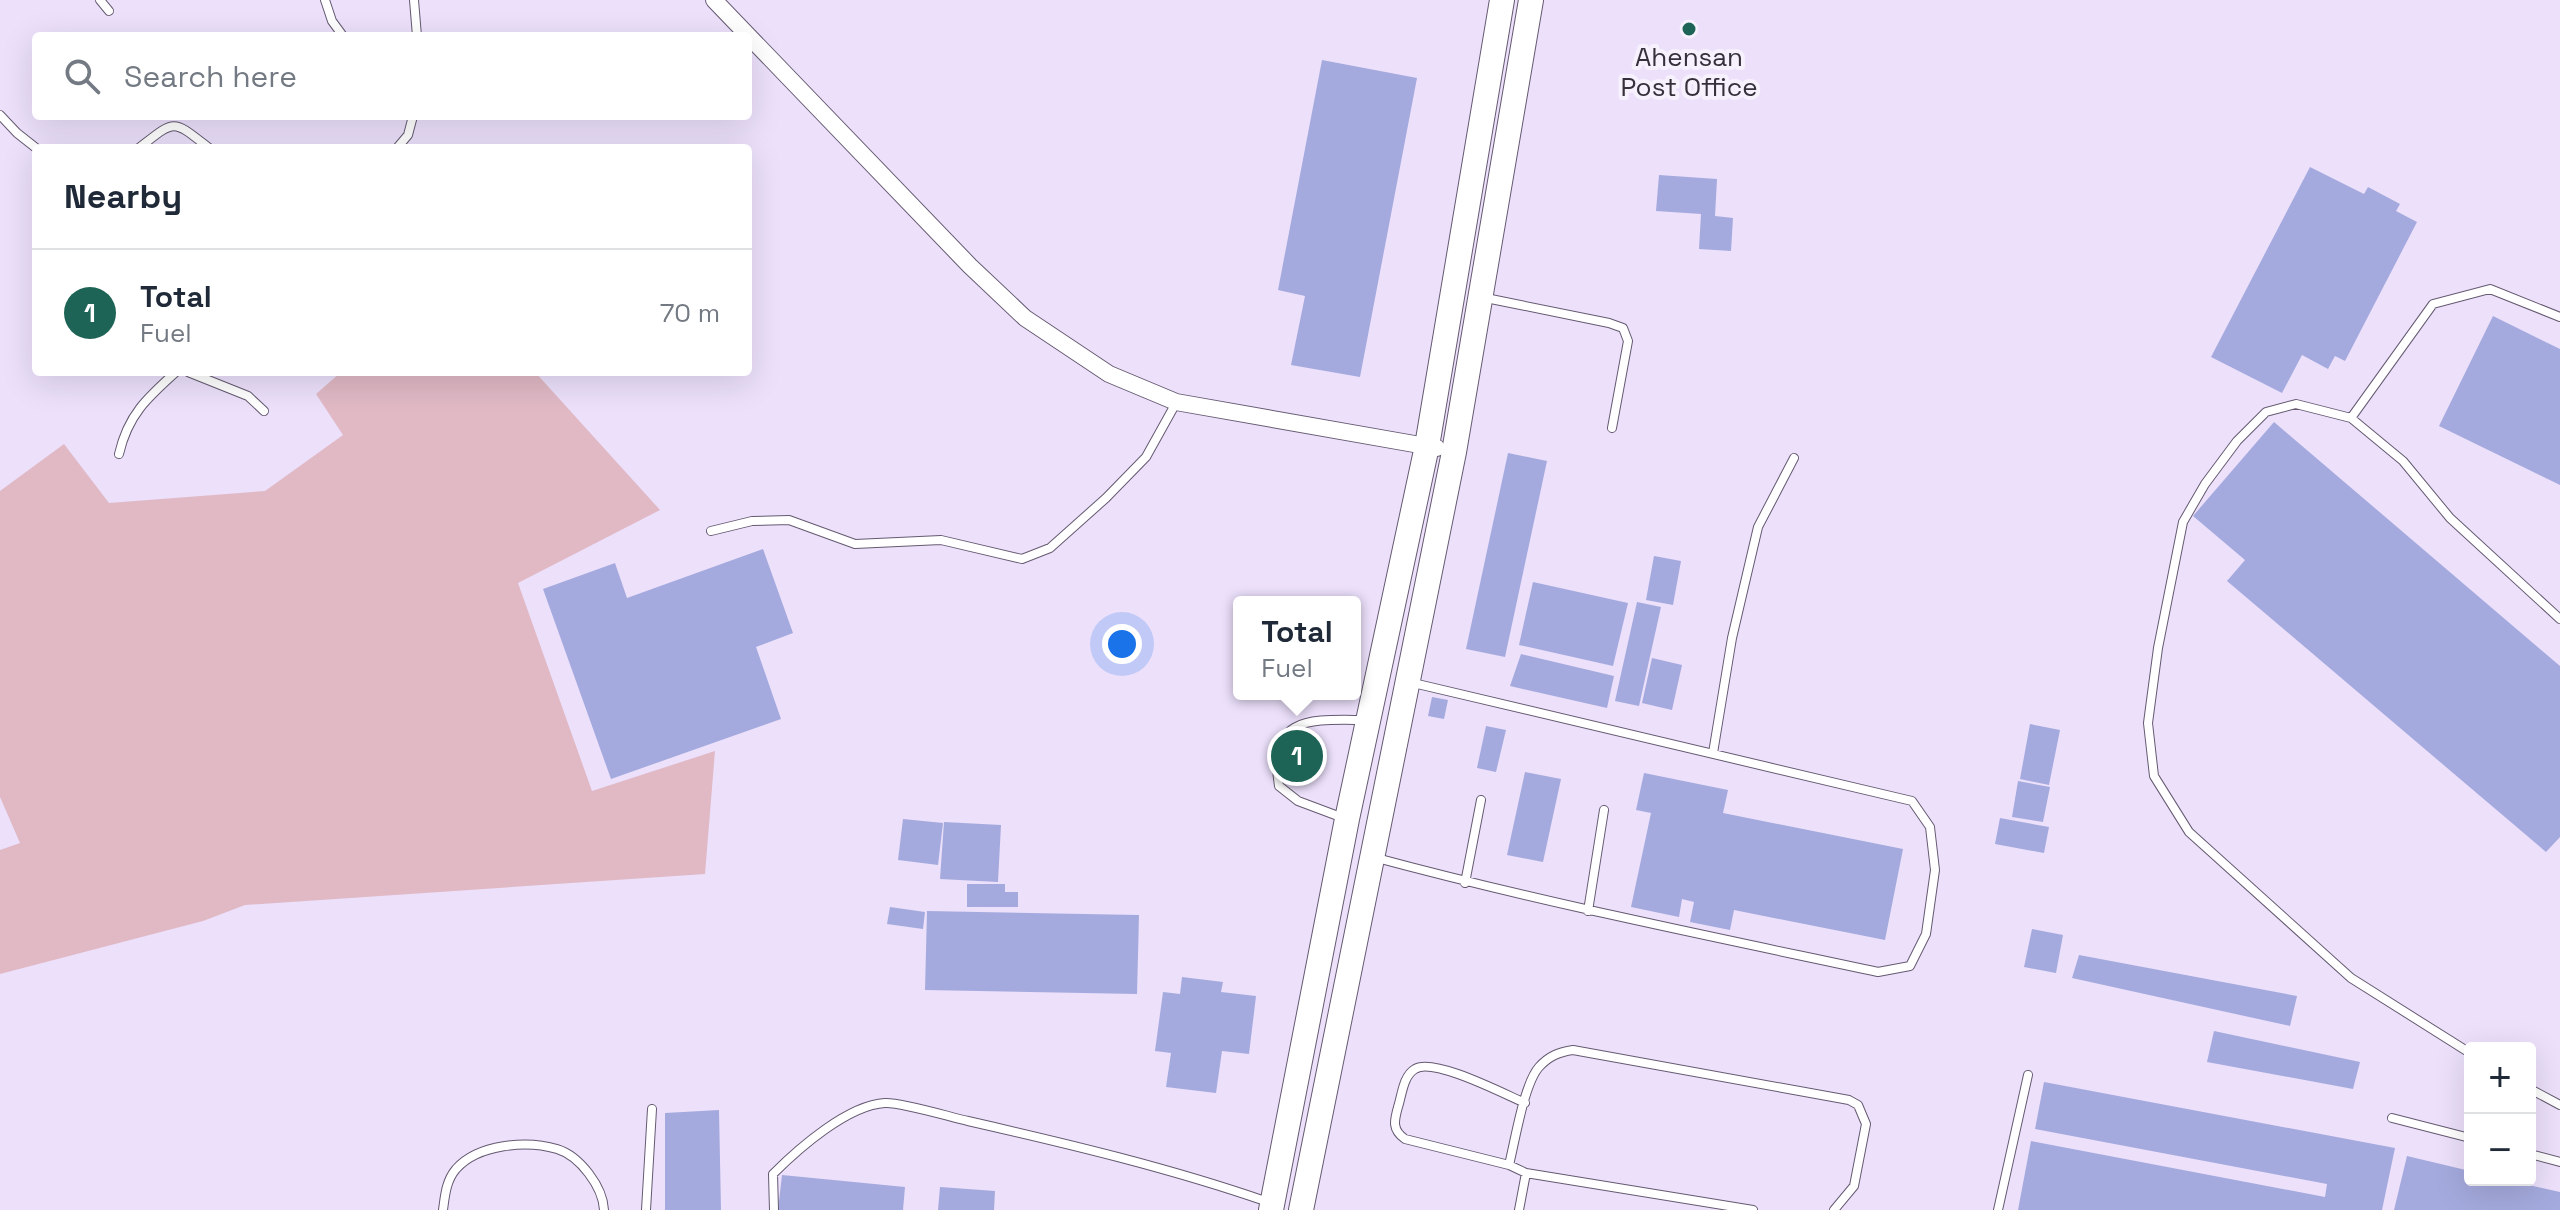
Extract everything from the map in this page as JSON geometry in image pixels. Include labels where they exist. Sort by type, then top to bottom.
[{"type":"main road","points":[[1272,1207],[1347,819],[1427,446],[1502,0]]},
{"type":"main road","points":[[1300,1210],[1454,452],[1531,0]]},
{"type":"street","points":[[714,0],[745,32]]},
{"type":"street","points":[[752,40],[959,255],[1025,318],[1109,374],[1176,402],[1454,452]]},
{"type":"street","points":[[1272,1207],[1300,1210]]},
{"type":"lane","points":[[100,0],[109,11]]},
{"type":"lane","points":[[325,0],[332,21],[340,32]]},
{"type":"lane","points":[[414,0],[417,32]]},
{"type":"lane","points":[[0,115],[32,144]]},
{"type":"lane","points":[[400,144],[408,135],[412,120]]},
{"type":"lane","points":[[144,144],[173,124],[204,144]]},
{"type":"lane","points":[[2351,418],[2433,304],[2490,289],[2560,317]]},
{"type":"lane","points":[[1481,297],[1623,328],[1628,341],[1612,428]]},
{"type":"lane","points":[[119,454],[130,422],[172,376]]},
{"type":"lane","points":[[198,376],[248,396],[264,411]]},
{"type":"lane","points":[[711,531],[752,521],[789,520],[855,544],[941,540],[1022,559],[1050,548],[1106,498],[1146,457],[1176,402]]},
{"type":"lane","points":[[2464,1049],[2351,978],[2189,832],[2154,776],[2148,723],[2158,648],[2183,522],[2205,484],[2237,441],[2266,412],[2296,404],[2351,418],[2403,461],[2450,518],[2560,619]]},
{"type":"lane","points":[[1713,753],[1732,638],[1758,527],[1794,458]]},
{"type":"lane","points":[[1372,857],[1465,883],[1588,911],[1878,972],[1910,966],[1926,934],[1935,870],[1930,827],[1912,801],[1408,682]]},
{"type":"lane","points":[[1347,819],[1298,801],[1279,786],[1275,762],[1288,732],[1308,720],[1370,720]]},
{"type":"lane","points":[[1465,883],[1481,800]]},
{"type":"lane","points":[[1588,911],[1604,810]]},
{"type":"lane","points":[[1509,1165],[1536,1070],[1556,1053],[1573,1050],[1849,1100],[1858,1105],[1866,1124],[1854,1186],[1834,1210]]},
{"type":"lane","points":[[1525,1103],[1447,1071],[1420,1066],[1407,1077],[1394,1123],[1398,1134],[1405,1139],[1509,1165],[1526,1173],[1753,1210]]},
{"type":"lane","points":[[1998,1210],[2028,1075]]},
{"type":"lane","points":[[2536,1092],[2560,1105]]},
{"type":"lane","points":[[774,1210],[773,1174],[791,1156],[855,1112],[886,1103],[1192,1177],[1272,1207]]},
{"type":"lane","points":[[646,1210],[652,1109]]},
{"type":"lane","points":[[2392,1118],[2464,1136]]},
{"type":"lane","points":[[443,1210],[445,1188],[457,1168],[475,1155],[504,1146],[531,1145],[560,1149],[580,1164],[595,1179],[604,1198],[604,1210]]},
{"type":"lane","points":[[2536,1156],[2560,1162]]},
{"type":"lane","points":[[1519,1210],[1526,1173]]},
{"type":"shaded area","points":[[336,376],[539,376],[660,510],[518,583],[592,791],[715,751],[705,874],[245,905],[203,921],[0,974],[0,850],[20,843],[0,797],[0,491],[64,444],[109,503],[265,491],[343,435],[316,394]]},
{"type":"building","points":[[1322,60],[1417,78],[1360,377],[1291,365],[1305,296],[1278,290]]},
{"type":"building","points":[[2310,167],[2364,194],[2368,187],[2400,204],[2396,211],[2417,222],[2345,361],[2335,356],[2328,369],[2302,355],[2282,393],[2211,357]]},
{"type":"building","points":[[1659,175],[1717,179],[1715,216],[1733,218],[1731,251],[1699,249],[1701,214],[1656,211]]},
{"type":"building","points":[[2493,316],[2560,349],[2560,485],[2439,426]]},
{"type":"building","points":[[2274,422],[2560,666],[2560,837],[2546,852],[2227,581],[2245,560],[2193,516]]},
{"type":"building","points":[[1508,453],[1547,461],[1505,657],[1466,649]]},
{"type":"building","points":[[763,549],[793,633],[756,647],[781,719],[611,779],[543,589],[615,563],[627,598]]},
{"type":"building","points":[[1654,556],[1681,561],[1673,605],[1646,600]]},
{"type":"building","points":[[1533,582],[1628,603],[1613,666],[1519,645]]},
{"type":"building","points":[[1637,602],[1661,607],[1639,706],[1615,701]]},
{"type":"building","points":[[1521,654],[1614,676],[1607,708],[1510,686]]},
{"type":"building","points":[[1652,658],[1682,665],[1672,710],[1642,703]]},
{"type":"building","points":[[1432,697],[1448,700],[1444,719],[1428,716]]},
{"type":"building","points":[[2030,724],[2060,730],[2049,785],[2020,779]]},
{"type":"building","points":[[1486,726],[1506,730],[1496,772],[1477,768]]},
{"type":"building","points":[[1525,772],[1561,779],[1543,862],[1507,855]]},
{"type":"building","points":[[1644,773],[1728,790],[1723,813],[1903,849],[1885,940],[1734,910],[1730,930],[1690,922],[1694,902],[1682,899],[1679,917],[1631,907],[1651,813],[1636,810]]},
{"type":"building","points":[[2018,781],[2050,787],[2043,822],[2012,817]]},
{"type":"building","points":[[2000,818],[2049,827],[2044,853],[1995,844]]},
{"type":"building","points":[[903,819],[943,823],[938,865],[898,860]]},
{"type":"building","points":[[944,822],[1001,825],[998,882],[940,879]]},
{"type":"building","points":[[967,884],[1005,884],[1005,892],[1018,892],[1018,907],[967,907]]},
{"type":"building","points":[[890,907],[925,912],[923,929],[887,924]]},
{"type":"building","points":[[927,911],[1139,915],[1137,994],[925,990]]},
{"type":"building","points":[[2032,929],[2063,935],[2056,973],[2024,967]]},
{"type":"building","points":[[2079,955],[2297,996],[2290,1026],[2072,978]]},
{"type":"building","points":[[1182,977],[1223,982],[1221,992],[1256,996],[1249,1054],[1222,1051],[1216,1093],[1166,1087],[1171,1053],[1155,1051],[1163,992],[1180,994]]},
{"type":"building","points":[[2214,1031],[2360,1062],[2353,1089],[2207,1062]]},
{"type":"building","points":[[2044,1082],[2395,1148],[2382,1210],[2018,1210],[2031,1141],[2325,1197],[2327,1184],[2035,1129]]},
{"type":"building","points":[[719,1110],[721,1210],[665,1210],[665,1113]]},
{"type":"building","points":[[2407,1156],[2464,1170],[2464,1186],[2534,1186],[2560,1192],[2560,1210],[2394,1210]]},
{"type":"building","points":[[782,1175],[905,1187],[903,1210],[778,1210]]},
{"type":"building","points":[[940,1187],[995,1191],[994,1210],[938,1210]]},
{"type":"place","name":"Ahensan Post Office","points":[[1689,29]]},
{"type":"place","name":"Total","points":[[1297,756]]}]
